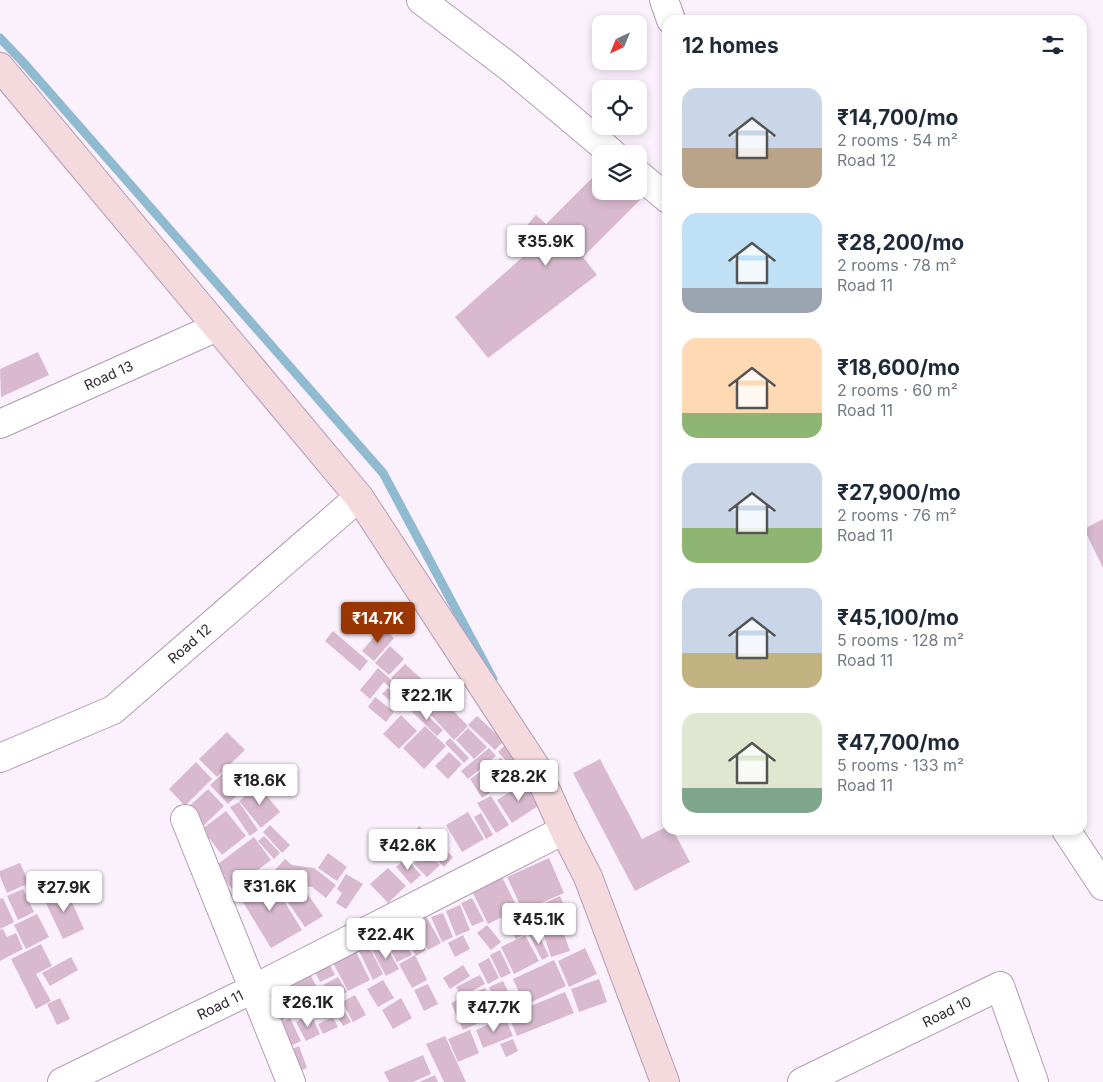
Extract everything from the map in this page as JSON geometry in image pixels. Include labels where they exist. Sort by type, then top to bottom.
[{"type":"street","points":[[421,0],[508,66],[602,145]]},
{"type":"street","points":[[664,0],[668,15]]},
{"type":"street","points":[[0,67],[359,497],[535,766],[588,877],[665,1082]]},
{"type":"street","points":[[647,183],[662,195]]},
{"type":"street","name":"Road 13","points":[[0,424],[217,327]]},
{"type":"street","name":"Road 12","points":[[0,758],[114,710],[359,497]]},
{"type":"street","points":[[186,819],[291,1082]]},
{"type":"street","name":"Road 11","points":[[62,1082],[253,989],[564,830]]},
{"type":"street","points":[[1069,835],[1103,886]]},
{"type":"street","name":"Road 10","points":[[802,1082],[1000,986],[1034,1082]]},
{"type":"building","points":[[592,178],[592,200],[640,200],[583,257],[597,275],[488,358],[455,317],[535,246],[521,232],[536,215],[546,224]]},
{"type":"building","points":[[38,352],[49,375],[1,397],[0,369]]},
{"type":"building","points":[[1103,519],[1103,568],[1087,535],[1087,527]]},
{"type":"building","points":[[382,627],[394,638],[374,661],[362,651]]},
{"type":"building","points":[[333,631],[368,661],[360,671],[325,641]]},
{"type":"building","points":[[390,646],[404,659],[389,675],[375,663]]},
{"type":"building","points":[[405,664],[425,682],[412,696],[391,678]]},
{"type":"building","points":[[378,668],[410,697],[406,702],[384,682],[370,699],[360,690]]},
{"type":"building","points":[[388,688],[407,705],[402,711],[382,694]]},
{"type":"building","points":[[432,688],[443,700],[428,713],[417,701]]},
{"type":"building","points":[[375,697],[394,712],[386,722],[368,707]]},
{"type":"building","points":[[444,701],[468,726],[454,740],[430,714]]},
{"type":"building","points":[[416,705],[443,730],[437,736],[411,711]]},
{"type":"building","points":[[401,715],[417,731],[399,749],[383,734]]},
{"type":"building","points":[[477,716],[504,741],[495,750],[468,725]]},
{"type":"building","points":[[425,726],[446,746],[424,769],[403,748]]},
{"type":"building","points":[[468,728],[487,747],[474,759],[456,740]]},
{"type":"building","points":[[227,732],[245,750],[217,777],[199,759]]},
{"type":"building","points":[[450,738],[469,758],[464,763],[445,743]]},
{"type":"building","points":[[508,742],[529,764],[518,774],[498,752]]},
{"type":"building","points":[[489,748],[496,756],[468,779],[461,771]]},
{"type":"building","points":[[449,752],[462,764],[448,779],[435,766]]},
{"type":"building","points":[[501,758],[514,776],[482,798],[470,779]]},
{"type":"building","points":[[600,759],[642,839],[662,829],[662,835],[676,835],[690,862],[635,891],[573,773]]},
{"type":"building","points":[[196,762],[212,779],[185,806],[169,789]]},
{"type":"building","points":[[231,766],[249,784],[228,804],[210,785]]},
{"type":"building","points":[[526,782],[541,804],[512,823],[497,800]]},
{"type":"building","points":[[258,785],[280,812],[261,828],[239,801]]},
{"type":"building","points":[[208,789],[224,806],[201,828],[185,810]]},
{"type":"building","points":[[491,796],[509,825],[496,833],[477,803]]},
{"type":"building","points":[[239,802],[258,830],[250,836],[230,807]]},
{"type":"building","points":[[226,811],[246,836],[222,855],[202,829]]},
{"type":"building","points":[[468,812],[484,839],[462,852],[446,825]]},
{"type":"building","points":[[481,813],[493,835],[486,839],[474,817]]},
{"type":"building","points":[[270,825],[290,845],[282,853],[263,832]]},
{"type":"building","points":[[419,826],[453,857],[444,867],[411,836]]},
{"type":"building","points":[[264,836],[280,853],[274,859],[258,841]]},
{"type":"building","points":[[254,837],[271,860],[232,889],[214,867]]},
{"type":"building","points":[[427,852],[440,865],[427,877],[414,864]]},
{"type":"building","points":[[328,853],[347,867],[337,881],[318,868]]},
{"type":"building","points":[[406,858],[421,875],[411,884],[396,867]]},
{"type":"building","points":[[549,858],[564,893],[523,911],[507,877]]},
{"type":"building","points":[[285,859],[292,865],[314,868],[336,885],[326,898],[312,887],[286,885],[273,872]]},
{"type":"building","points":[[20,863],[29,883],[7,893],[0,876],[0,871]]},
{"type":"building","points":[[388,868],[406,886],[388,903],[370,884]]},
{"type":"building","points":[[346,874],[363,884],[346,909],[336,903],[342,893],[337,889]]},
{"type":"building","points":[[268,875],[302,930],[271,948],[238,894]]},
{"type":"building","points":[[502,877],[518,909],[488,924],[472,891]]},
{"type":"building","points":[[65,887],[84,929],[63,939],[43,897]]},
{"type":"building","points":[[23,889],[34,912],[18,920],[7,896]]},
{"type":"building","points":[[304,889],[323,916],[305,927],[287,901]]},
{"type":"building","points":[[560,896],[568,915],[536,930],[527,911]]},
{"type":"building","points":[[3,898],[14,922],[0,929],[0,899]]},
{"type":"building","points":[[472,898],[484,921],[472,926],[461,903]]},
{"type":"building","points":[[460,905],[470,930],[456,936],[446,911]]},
{"type":"building","points":[[522,912],[532,929],[516,939],[505,922]]},
{"type":"building","points":[[443,913],[453,937],[442,942],[431,917]]},
{"type":"building","points":[[37,914],[49,937],[26,949],[14,925]]},
{"type":"building","points":[[426,916],[441,943],[428,950],[413,924]]},
{"type":"building","points":[[560,923],[570,951],[551,957],[542,929]]},
{"type":"building","points":[[487,925],[501,942],[491,950],[477,933]]},
{"type":"building","points":[[412,926],[426,950],[416,956],[402,932]]},
{"type":"building","points":[[397,927],[412,955],[397,962],[382,935]]},
{"type":"building","points":[[3,929],[7,937],[16,933],[23,949],[0,961],[0,930]]},
{"type":"building","points":[[537,931],[549,956],[542,960],[529,935]]},
{"type":"building","points":[[463,935],[470,949],[455,957],[448,943]]},
{"type":"building","points":[[525,935],[539,961],[514,974],[501,947]]},
{"type":"building","points":[[385,943],[399,969],[386,976],[372,950]]},
{"type":"building","points":[[41,944],[52,966],[36,974],[51,1001],[36,1009],[11,959]]},
{"type":"building","points":[[369,946],[383,974],[373,980],[359,951]]},
{"type":"building","points":[[585,948],[597,974],[569,987],[558,961]]},
{"type":"building","points":[[500,950],[511,973],[501,978],[490,955]]},
{"type":"building","points":[[356,952],[370,980],[348,991],[333,963]]},
{"type":"building","points":[[415,955],[427,980],[412,988],[399,964]]},
{"type":"building","points":[[71,957],[78,970],[50,986],[42,973]]},
{"type":"building","points":[[489,958],[499,978],[488,984],[478,964]]},
{"type":"building","points":[[554,960],[566,986],[525,1005],[513,979]]},
{"type":"building","points":[[329,963],[335,975],[320,982],[314,970]]},
{"type":"building","points":[[463,965],[470,976],[450,989],[443,978]]},
{"type":"building","points":[[309,972],[324,1001],[297,1014],[283,985]]},
{"type":"building","points":[[480,975],[485,984],[461,997],[456,987]]},
{"type":"building","points":[[338,977],[347,992],[331,1000],[323,985]]},
{"type":"building","points":[[599,979],[607,1002],[579,1012],[571,989]]},
{"type":"building","points":[[383,980],[394,998],[378,1007],[367,989]]},
{"type":"building","points":[[503,981],[515,1006],[500,1012],[489,987]]},
{"type":"building","points":[[428,984],[438,1004],[424,1011],[414,990]]},
{"type":"building","points":[[281,987],[294,1014],[273,1025],[257,995]]},
{"type":"building","points":[[485,988],[497,1015],[463,1030],[451,1003]]},
{"type":"building","points":[[565,992],[574,1013],[517,1036],[508,1015]]},
{"type":"building","points":[[355,995],[366,1015],[353,1022],[342,1002]]},
{"type":"building","points":[[60,998],[70,1019],[57,1025],[47,1004]]},
{"type":"building","points":[[401,998],[412,1018],[393,1029],[382,1010]]},
{"type":"building","points":[[338,1000],[343,1011],[325,1019],[319,1009]]},
{"type":"building","points":[[345,1012],[351,1022],[343,1026],[337,1016]]},
{"type":"building","points":[[311,1014],[320,1034],[306,1041],[296,1022]]},
{"type":"building","points":[[333,1017],[338,1027],[323,1034],[318,1024]]},
{"type":"building","points":[[505,1017],[513,1036],[483,1048],[476,1030]]},
{"type":"building","points":[[290,1018],[301,1041],[284,1049],[273,1026]]},
{"type":"building","points":[[470,1030],[479,1053],[458,1062],[448,1039]]},
{"type":"building","points":[[445,1036],[466,1082],[444,1082],[426,1044]]},
{"type":"building","points":[[513,1039],[518,1051],[506,1057],[500,1044]]},
{"type":"building","points":[[299,1046],[307,1068],[294,1073],[285,1052]]},
{"type":"building","points":[[423,1055],[431,1074],[413,1082],[389,1082],[384,1072]]},
{"type":"building","points":[[435,1075],[438,1082],[419,1082]]},
{"type":"waterway","points":[[0,38],[383,473],[493,679]]}]
